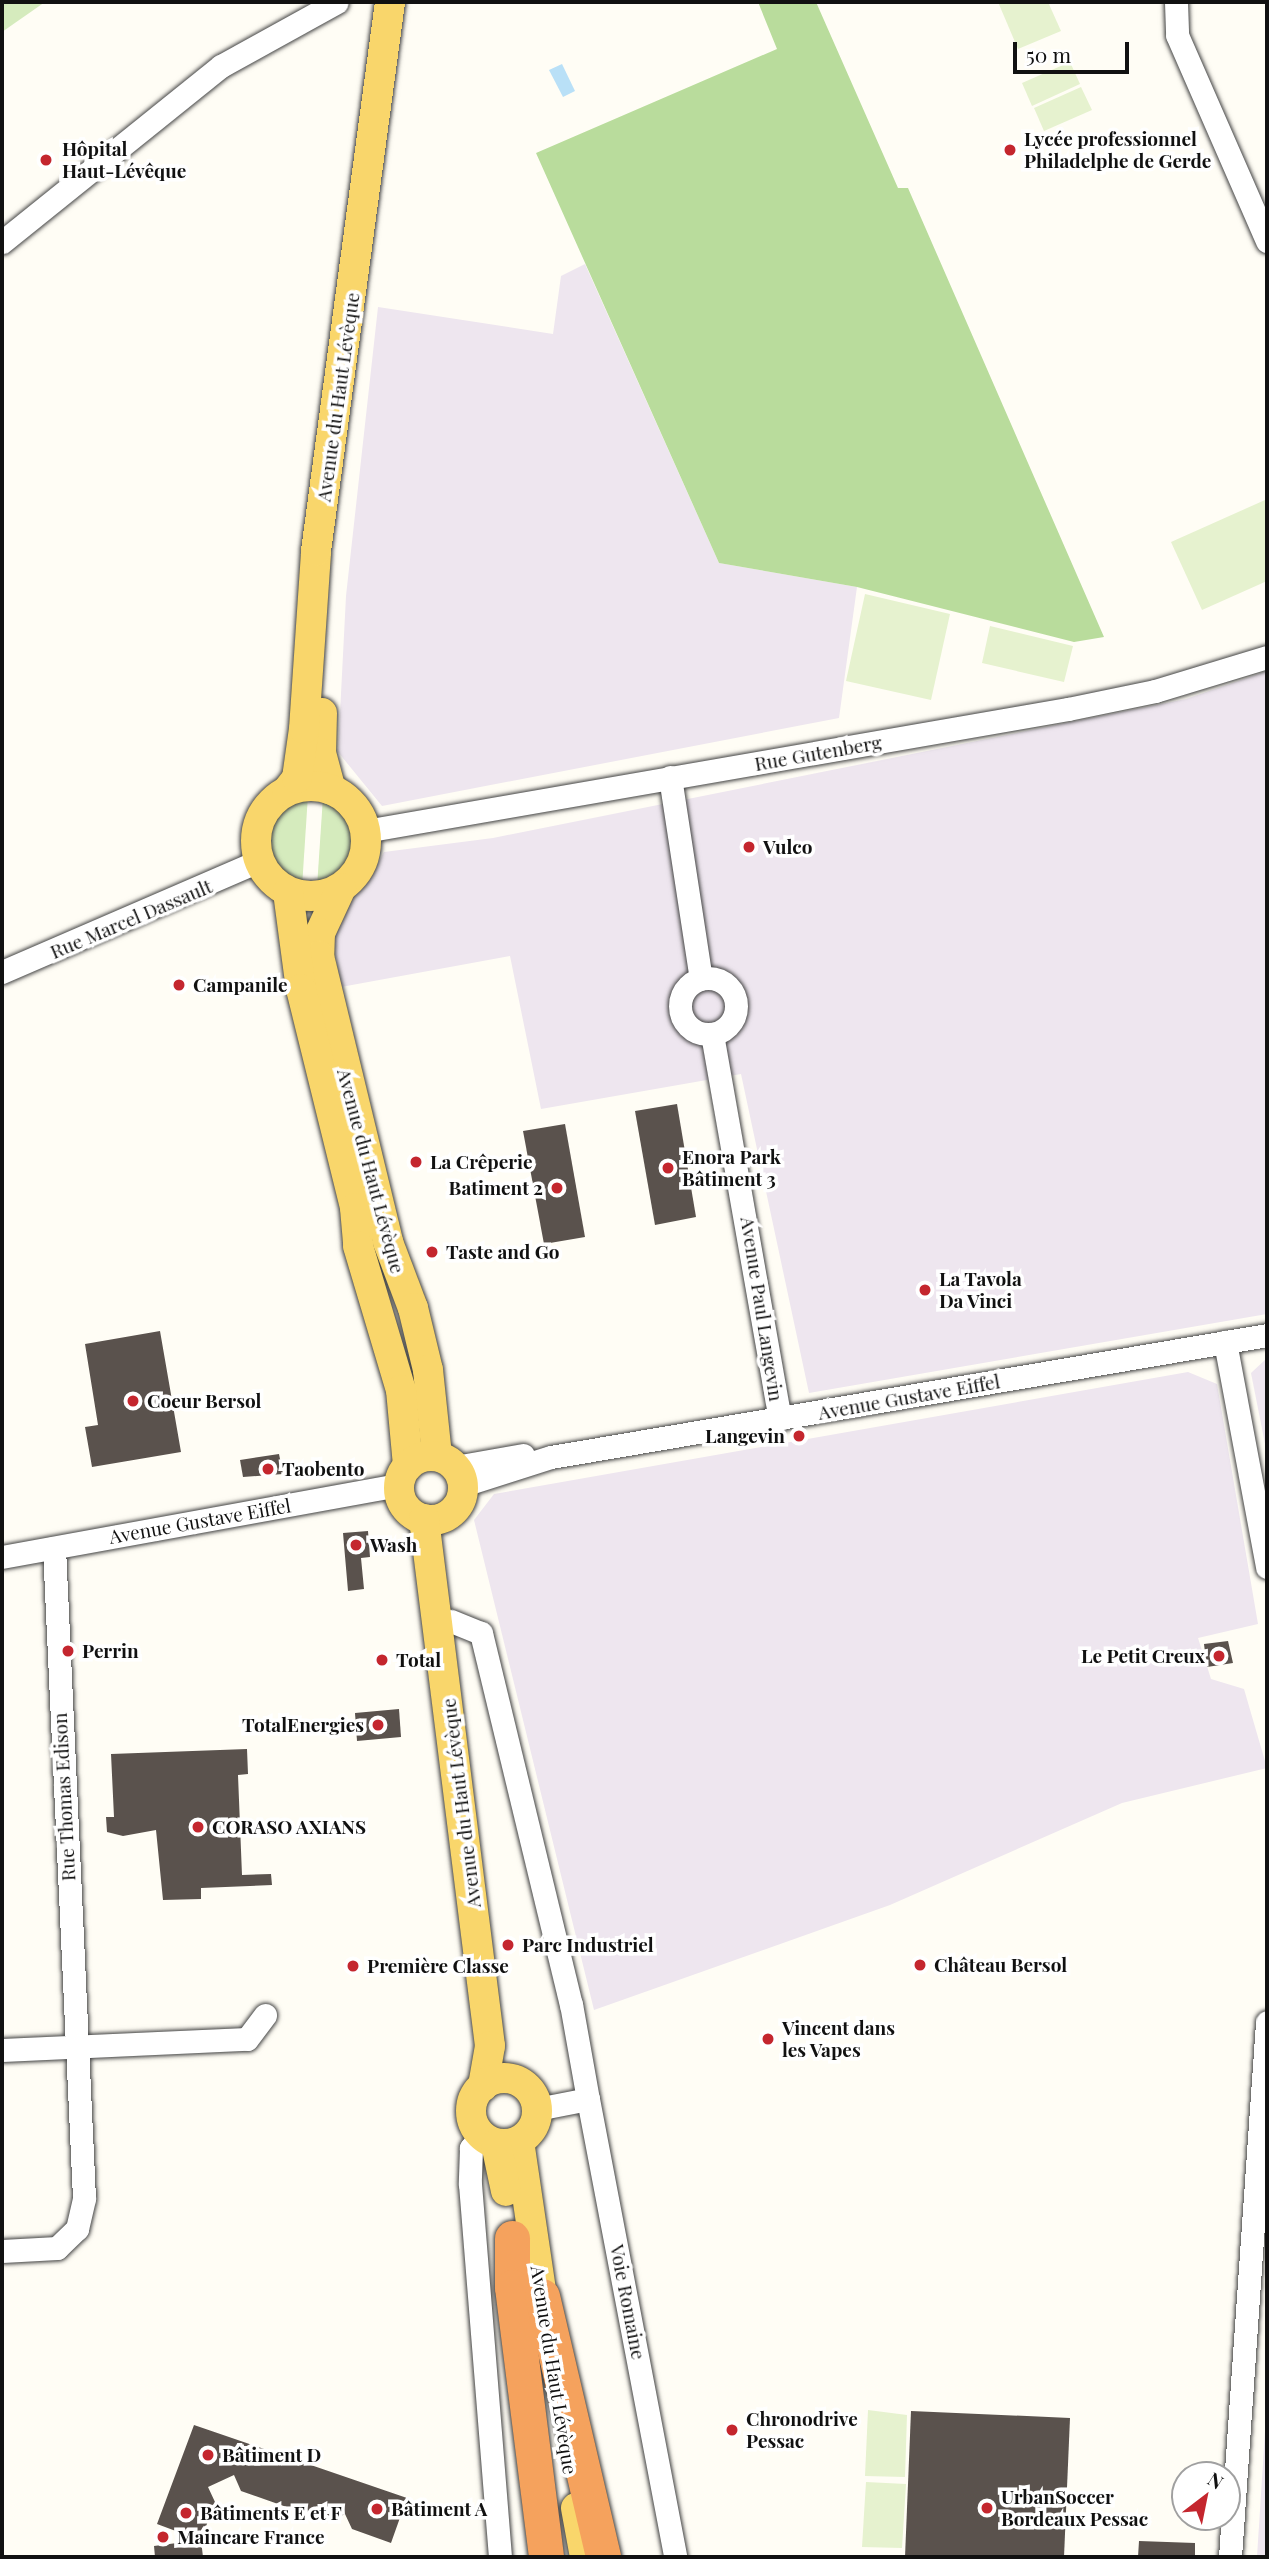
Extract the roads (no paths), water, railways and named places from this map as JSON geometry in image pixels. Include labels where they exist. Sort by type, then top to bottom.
[{"type":"highway","points":[[512,2238],[512,2287],[546,2557]]},
{"type":"highway","points":[[542,2296],[603,2557]]},
{"type":"main road","name":"Avenue du Haut Lévèque","points":[[287,791],[297,778],[304,729],[316,551],[390,2]]},
{"type":"main road","name":"Avenue du Haut Lévèque","points":[[331,790],[321,752],[328,592],[412,2]]},
{"type":"main road","points":[[312,786],[331,790],[359,813],[365,831],[362,863],[341,888],[309,898],[288,892],[271,880],[259,862],[258,824],[267,807],[287,791],[312,786]]},
{"type":"main road","name":"Avenue du Haut Lévèque","points":[[341,888],[320,933],[319,956],[388,1241],[416,1320],[452,1469]]},
{"type":"main road","name":"Avenue du Haut Lévèque","points":[[288,892],[301,989],[355,1208],[358,1246],[401,1390],[403,1475]]},
{"type":"main road","points":[[452,1469],[459,1504],[434,1518],[402,1503],[403,1475],[452,1469]]},
{"type":"main road","name":"Avenue du Haut Lévèque","points":[[434,1518],[451,1621],[502,2048],[497,2082]]},
{"type":"main road","name":"Avenue du Haut Lévèque","points":[[434,1518],[490,2046],[497,2082]]},
{"type":"main road","points":[[497,2082],[529,2090],[537,2109],[533,2127],[499,2140],[471,2105],[497,2082]]},
{"type":"main road","name":"Avenue du Haut Lévèque","points":[[499,2140],[559,2557]]},
{"type":"main road","name":"Avenue du Haut Lévèque","points":[[499,2140],[542,2296],[584,2557]]},
{"type":"street","points":[[2,242],[221,66],[337,2]]},
{"type":"street","points":[[1175,2],[1177,35],[1267,241]]},
{"type":"street","name":"Rue Gutenberg","points":[[365,831],[1081,706],[1155,691],[1267,657]]},
{"type":"street","points":[[670,778],[701,979]]},
{"type":"street","name":"Rue Marcel Dassault","points":[[2,972],[259,862]]},
{"type":"street","points":[[701,979],[719,980],[736,1000],[728,1026],[712,1034],[687,1024],[680,1008],[685,989],[701,979]]},
{"type":"street","name":"Avenue Paul Langevin","points":[[712,1034],[780,1419]]},
{"type":"street","name":"Avenue Gustave Eiffel","points":[[452,1469],[517,1455],[551,1457],[1267,1335]]},
{"type":"street","points":[[1225,1342],[1267,1567]]},
{"type":"street","name":"Avenue Gustave Eiffel","points":[[2,1557],[403,1475]]},
{"type":"street","name":"Rue Thomas Edison","points":[[2,2251],[57,2248],[77,2229],[85,2198],[54,1548]]},
{"type":"street","name":"Voie Romaine","points":[[451,1621],[481,1633],[571,2004],[675,2557]]},
{"type":"street","points":[[2,2050],[247,2039],[265,2015]]},
{"type":"street","points":[[1230,2557],[1267,2022]]},
{"type":"street","points":[[537,2109],[589,2099]]},
{"type":"street","points":[[499,2140],[471,2148],[470,2184],[500,2557]]},
{"type":"water","points":[[562,64],[575,91],[563,97],[549,70]]},
{"type":"place","name":"Lycée professionnel Philadelphe de Gerde","points":[[1010,150]]},
{"type":"place","name":"Hôpital Haut-Lévêque","points":[[46,160]]},
{"type":"place","name":"Vulco","points":[[749,847]]},
{"type":"place","name":"Campanile","points":[[179,985]]},
{"type":"place","name":"La Crêperie","points":[[416,1162]]},
{"type":"place","name":"Enora Park Bâtiment 3","points":[[668,1168]]},
{"type":"place","name":"Batiment 2","points":[[557,1188]]},
{"type":"place","name":"Taste and Go","points":[[432,1252]]},
{"type":"place","name":"La Tavola Da Vinci","points":[[925,1290]]},
{"type":"place","name":"Coeur Bersol","points":[[133,1401]]},
{"type":"place","name":"Langevin","points":[[799,1436]]},
{"type":"place","name":"Taobento","points":[[268,1469]]},
{"type":"place","name":"Wash","points":[[356,1545]]},
{"type":"place","name":"Perrin","points":[[68,1651]]},
{"type":"place","name":"Le Petit Creux","points":[[1219,1656]]},
{"type":"place","name":"Total","points":[[382,1660]]},
{"type":"place","name":"TotalEnergies","points":[[378,1725]]},
{"type":"place","name":"CORASO AXIANS","points":[[198,1827]]},
{"type":"place","name":"Parc Industriel","points":[[508,1945]]},
{"type":"place","name":"Château Bersol","points":[[920,1965]]},
{"type":"place","name":"Première Classe","points":[[353,1966]]},
{"type":"place","name":"Vincent dans les Vapes","points":[[768,2039]]},
{"type":"place","name":"Chronodrive Pessac","points":[[732,2430]]},
{"type":"place","name":"Bâtiment D","points":[[208,2455]]},
{"type":"place","name":"UrbanSoccer Bordeaux Pessac","points":[[987,2508]]},
{"type":"place","name":"Bâtiment A","points":[[377,2509]]},
{"type":"place","name":"Bâtiments E et F","points":[[186,2513]]},
{"type":"place","name":"Maincare France","points":[[163,2537]]}]
